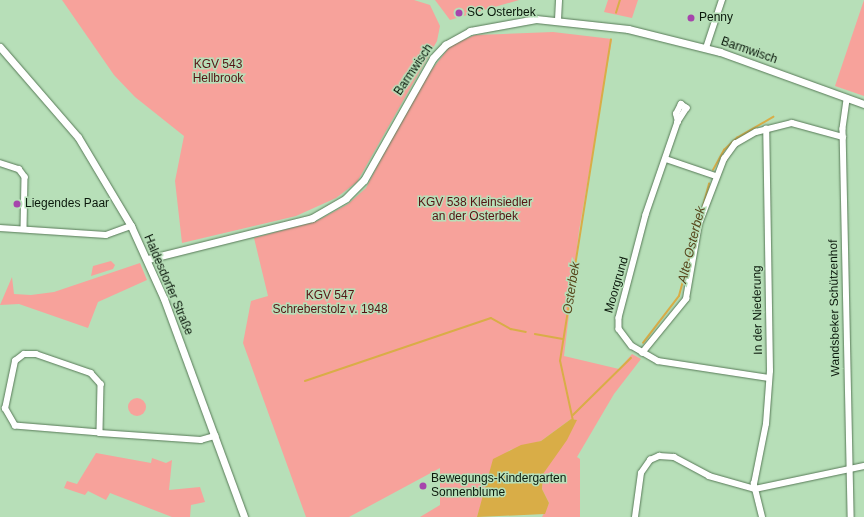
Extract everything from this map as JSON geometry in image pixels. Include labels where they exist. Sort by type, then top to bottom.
[{"type":"street","points":[[558,20],[559,0]]},
{"type":"street","points":[[706,48],[722,0]]},
{"type":"street","name":"Barmwisch","points":[[148,259],[312,218],[330,209],[364,180],[412,90],[445,45],[470,31],[536,19],[558,20],[630,30],[706,48],[847,100],[864,104]]},
{"type":"street","name":"Haldesdorfer Straße","points":[[0,48],[78,137],[131,226],[148,259],[244,517]]},
{"type":"street","name":"Wandsbeker Schützenhof","points":[[847,100],[843,136],[851,517]]},
{"type":"street","name":"Moorgrund","points":[[678,122],[646,215],[618,318],[624,339],[642,353],[658,361],[768,378]]},
{"type":"street","points":[[642,353],[686,298],[699,224],[716,176],[735,144],[766,129],[792,123],[843,136]]},
{"type":"street","name":"In der Niederung","points":[[755,489],[768,378],[766,129]]},
{"type":"street","points":[[666,159],[716,176]]},
{"type":"street","points":[[0,163],[20,169],[25,177],[24,229]]},
{"type":"street","points":[[0,228],[106,235],[131,226]]},
{"type":"street","points":[[100,433],[101,384],[91,373],[36,354],[24,354],[15,361],[5,409],[15,426],[100,433],[201,440],[215,436]]},
{"type":"street","points":[[635,517],[641,473],[650,460],[659,456],[674,457],[709,476],[755,489],[850,466],[864,466]]},
{"type":"street","points":[[755,489],[762,517]]},
{"type":"green space","name":"KGV 543 Hellbrook","points":[[62,0],[414,0],[430,5],[440,26],[437,41],[357,182],[336,198],[296,216],[182,243],[175,181],[184,136],[135,97],[114,75]]},
{"type":"green space","name":"SC Osterbek","points":[[435,0],[519,0],[450,20]]},
{"type":"green space","points":[[608,0],[638,0],[632,18],[604,12]]},
{"type":"green space","points":[[864,0],[864,96],[835,86]]},
{"type":"green space","name":"KGV 538 Kleinsiedler an der Osterbek","points":[[553,32],[612,39],[579,231],[564,356],[619,369],[632,354],[641,359],[614,394],[577,457],[580,459],[580,517],[542,517],[549,503],[542,489],[543,474],[576,420],[571,419],[541,441],[510,450],[494,462],[477,517],[420,517],[440,505],[440,468],[349,517],[306,517],[243,343],[251,301],[268,296],[254,238],[317,221],[348,204],[366,188],[419,86],[451,45],[475,35]]},
{"type":"green space","points":[[111,261],[115,265],[113,269],[91,276],[93,266]]},
{"type":"green space","points":[[140,263],[147,280],[98,302],[88,328],[19,304],[0,305],[12,277],[14,294],[31,295],[54,292]]},
{"type":"green space","points":[[133,398],[141,398],[146,403],[144,414],[141,416],[133,416],[128,411],[128,403]]},
{"type":"green space","points":[[96,453],[151,463],[152,458],[166,463],[172,460],[169,490],[200,487],[205,502],[191,505],[190,517],[172,517],[110,493],[106,500],[88,491],[85,495],[64,488],[67,481],[77,484]]},
{"type":"shaded area","points":[[571,419],[577,420],[567,440],[543,474],[542,489],[549,503],[545,514],[477,517],[493,459],[521,445],[541,441]]},
{"type":"waterway","name":"Osterbek","points":[[616,13],[620,0]]},
{"type":"waterway","name":"Osterbek","points":[[573,421],[560,361],[611,40]]},
{"type":"waterway","name":"Alte Osterbek","points":[[713,170],[724,150],[737,138],[773,117]]},
{"type":"waterway","name":"Alte Osterbek","points":[[643,343],[679,296],[709,184]]},
{"type":"waterway","points":[[305,381],[491,318],[511,329],[526,332]]},
{"type":"waterway","points":[[535,334],[563,339]]},
{"type":"waterway","name":"Alte Osterbek","points":[[573,415],[631,358]]},
{"type":"place","name":"SC Osterbek","points":[[459,13]]},
{"type":"place","name":"Penny","points":[[691,18]]},
{"type":"place","name":"Liegendes Paar","points":[[17,204]]},
{"type":"place","name":"Bewegungs-Kindergarten Sonnenblume","points":[[423,486]]},
{"type":"park label","name":"KGV 547 Schreberstolz v. 1948","points":[[330,303]]}]
